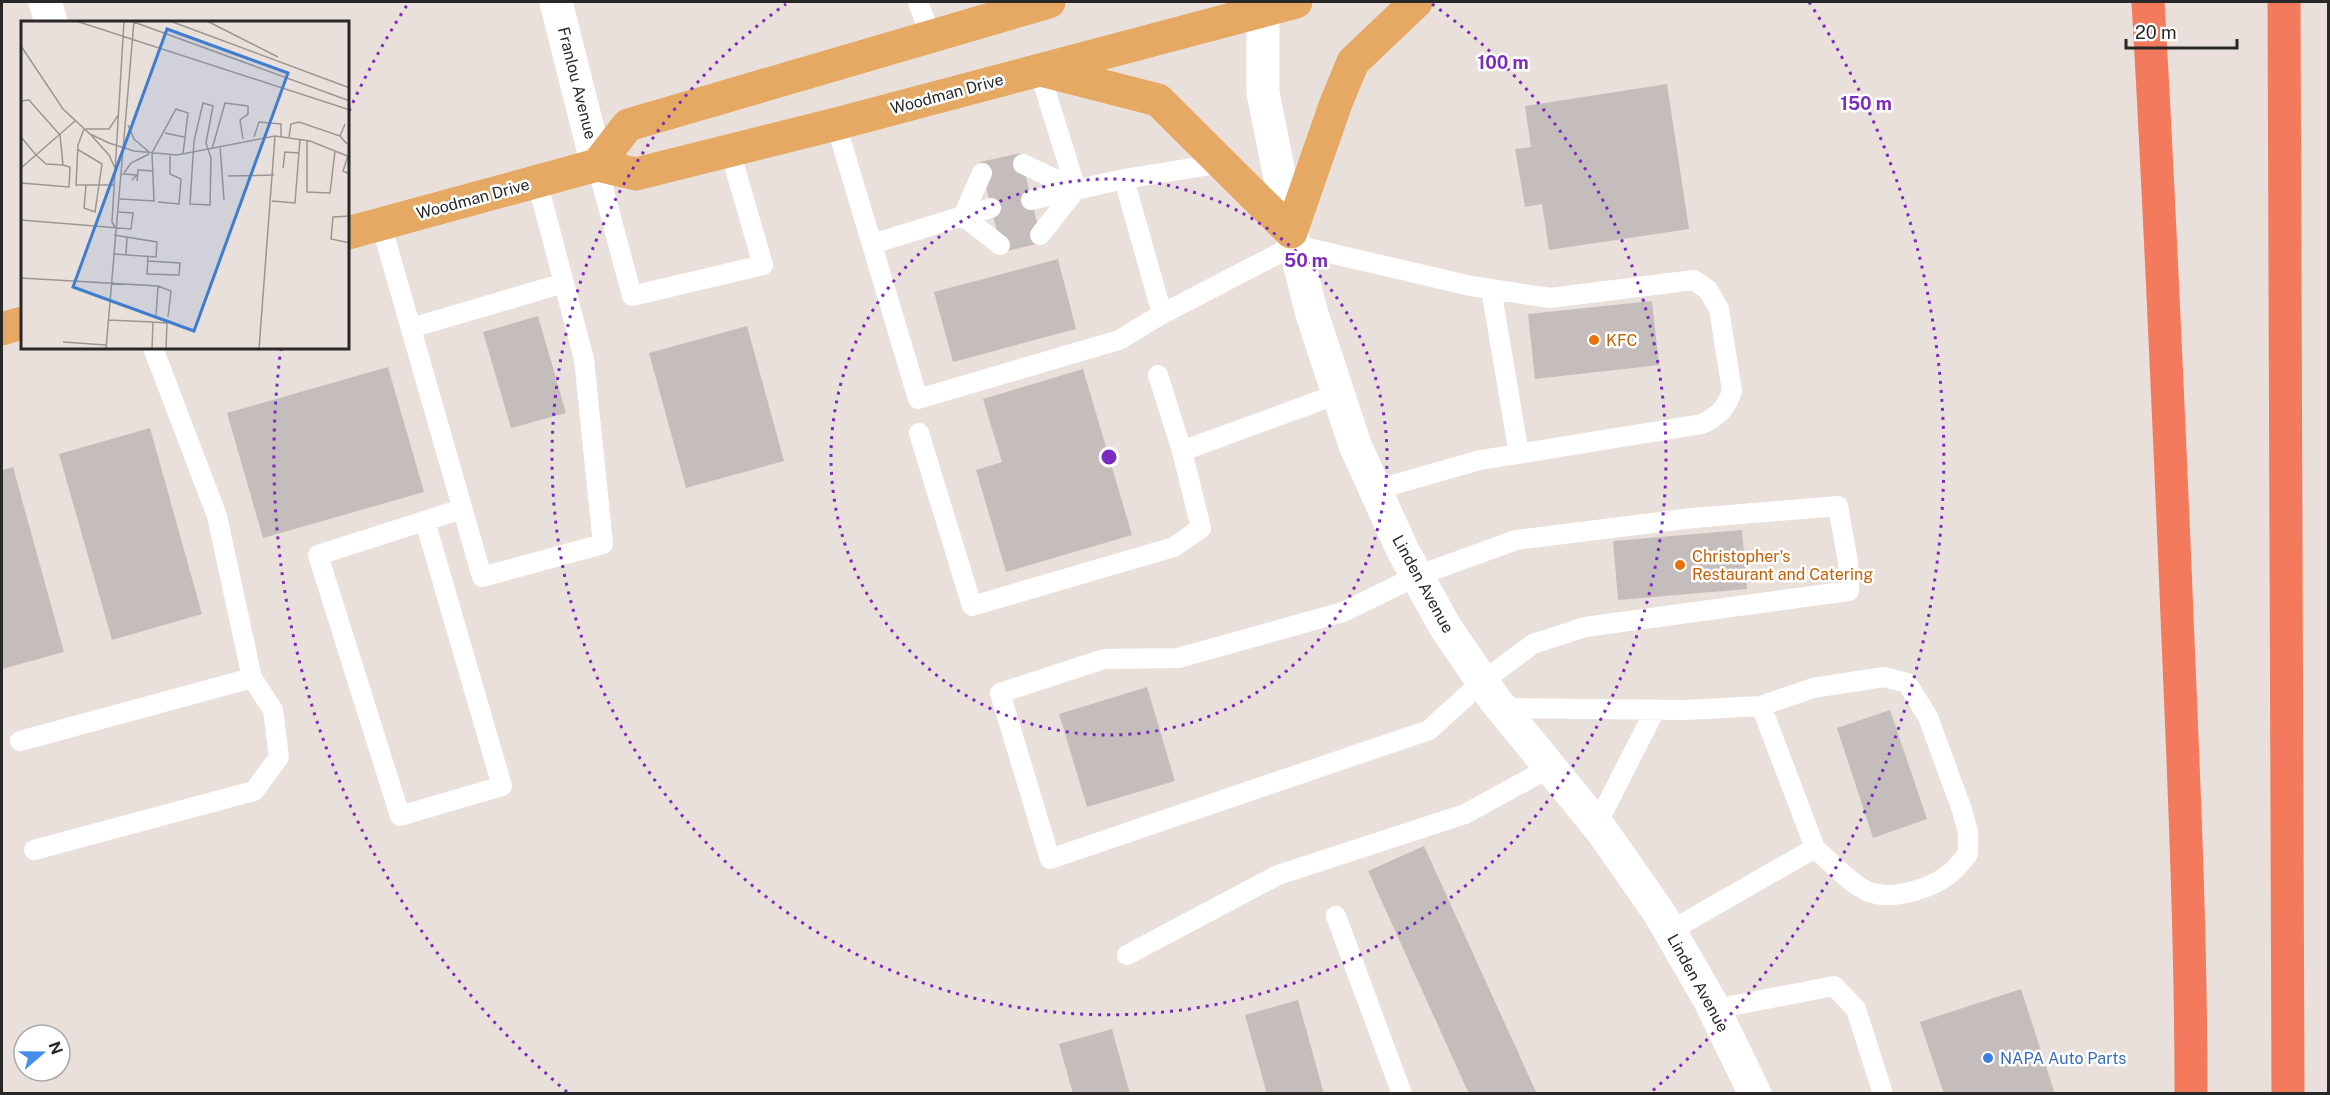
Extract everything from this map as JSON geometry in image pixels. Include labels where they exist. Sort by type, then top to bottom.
[{"type":"highway","points":[[2148,2],[2183,764],[2191,1094]]},
{"type":"highway","points":[[2284,2],[2288,1094]]},
{"type":"main road","points":[[45,2],[51,21]]},
{"type":"main road","name":"Franlou Avenue","points":[[556,2],[597,165]]},
{"type":"main road","points":[[597,165],[628,125],[1047,2]]},
{"type":"main road","name":"Woodman Drive","points":[[350,232],[597,165],[636,174],[1039,70],[1264,6],[1296,2]]},
{"type":"main road","points":[[1039,70],[1158,100],[1223,163],[1293,239],[1336,103],[1353,62],[1416,2]]},
{"type":"main road","name":"Linden Avenue","points":[[1264,6],[1263,93],[1293,239],[1312,314],[1338,394],[1355,445],[1375,490],[1403,551],[1446,628],[1502,708],[1598,824],[1670,931],[1715,1009],[1755,1094]]},
{"type":"main road","points":[[2,329],[21,323]]},
{"type":"lane","points":[[918,2],[931,37]]},
{"type":"lane","points":[[1039,70],[1076,189]]},
{"type":"lane","points":[[836,124],[918,399],[1119,340],[1293,239],[1491,289],[1550,297],[1694,280],[1708,290],[1719,309],[1732,391],[1728,404],[1718,416],[1702,424],[1480,460],[1375,490]]},
{"type":"lane","points":[[597,165],[632,296],[764,265],[730,151]]},
{"type":"lane","points":[[1032,200],[1124,179],[1223,163]]},
{"type":"lane","points":[[1023,164],[1076,189]]},
{"type":"lane","points":[[963,216],[982,172]]},
{"type":"lane","points":[[1124,179],[1162,314]]},
{"type":"lane","points":[[381,224],[482,577],[603,544],[584,359],[537,181]]},
{"type":"lane","points":[[1040,235],[1076,189]]},
{"type":"lane","points":[[872,244],[991,208]]},
{"type":"lane","points":[[963,216],[1000,245]]},
{"type":"lane","points":[[411,328],[564,283]]},
{"type":"lane","points":[[1491,289],[1519,454]]},
{"type":"lane","points":[[34,850],[254,791],[279,757],[273,710],[252,678],[217,516],[154,350]]},
{"type":"lane","points":[[920,433],[972,606],[1174,548],[1201,528],[1182,450],[1158,375]]},
{"type":"lane","points":[[1182,450],[1338,394]]},
{"type":"lane","points":[[1838,506],[1848,562],[1849,591],[1585,627],[1533,644],[1483,681],[1429,730],[1050,859],[1000,693],[1104,659],[1178,658],[1343,612],[1417,576],[1516,540],[1693,518],[1838,506]]},
{"type":"lane","points":[[425,521],[502,786],[400,816],[318,555],[462,509]]},
{"type":"lane","points":[[1502,708],[1655,710],[1761,706],[1813,688],[1861,679],[1884,676],[1907,683],[1928,717],[1962,810],[1968,832],[1968,854],[1952,872],[1932,885],[1908,892],[1883,895],[1868,892],[1815,848],[1761,706]]},
{"type":"lane","points":[[20,741],[252,678]]},
{"type":"lane","points":[[1598,824],[1655,710]]},
{"type":"lane","points":[[1127,955],[1278,875],[1465,814],[1551,767]]},
{"type":"lane","points":[[1670,931],[1815,848]]},
{"type":"lane","points":[[1336,916],[1402,1094]]},
{"type":"lane","points":[[1715,1009],[1834,986],[1856,1009],[1883,1094]]},
{"type":"building","points":[[1667,84],[1689,229],[1549,250],[1542,204],[1525,207],[1515,149],[1531,147],[1525,106]]},
{"type":"building","points":[[1020,153],[1042,243],[1002,252],[980,162]]},
{"type":"building","points":[[1058,259],[1076,329],[953,362],[934,292]]},
{"type":"building","name":"KFC","points":[[1652,301],[1659,365],[1535,379],[1528,314]]},
{"type":"building","points":[[538,316],[566,413],[511,428],[483,332]]},
{"type":"building","points":[[747,326],[784,461],[686,488],[649,353]]},
{"type":"building","points":[[388,367],[424,492],[263,538],[227,413]]},
{"type":"building","points":[[1083,369],[1132,535],[1006,572],[976,470],[1002,462],[983,399]]},
{"type":"building","points":[[150,428],[202,614],[112,640],[59,454]]},
{"type":"building","points":[[13,467],[64,652],[2,669],[2,470]]},
{"type":"building","name":"Christopher's Restaurant and Catering","points":[[1742,530],[1747,589],[1618,600],[1613,541]]},
{"type":"building","points":[[1147,687],[1175,781],[1087,807],[1059,714]]},
{"type":"building","points":[[1890,710],[1927,819],[1873,838],[1837,728]]},
{"type":"building","points":[[1424,846],[1537,1094],[1469,1094],[1368,871]]},
{"type":"building","name":"NAPA Auto Parts","points":[[2021,989],[2055,1094],[1944,1094],[1920,1022]]},
{"type":"building","points":[[1298,1000],[1324,1094],[1267,1094],[1245,1015]]},
{"type":"building","points":[[1112,1029],[1130,1094],[1073,1094],[1059,1044]]},
{"type":"place","name":"KFC","points":[[1594,340]]},
{"type":"place","name":"Christopher's Restaurant and Catering","points":[[1680,565]]},
{"type":"place","name":"NAPA Auto Parts","points":[[1988,1058]]}]
